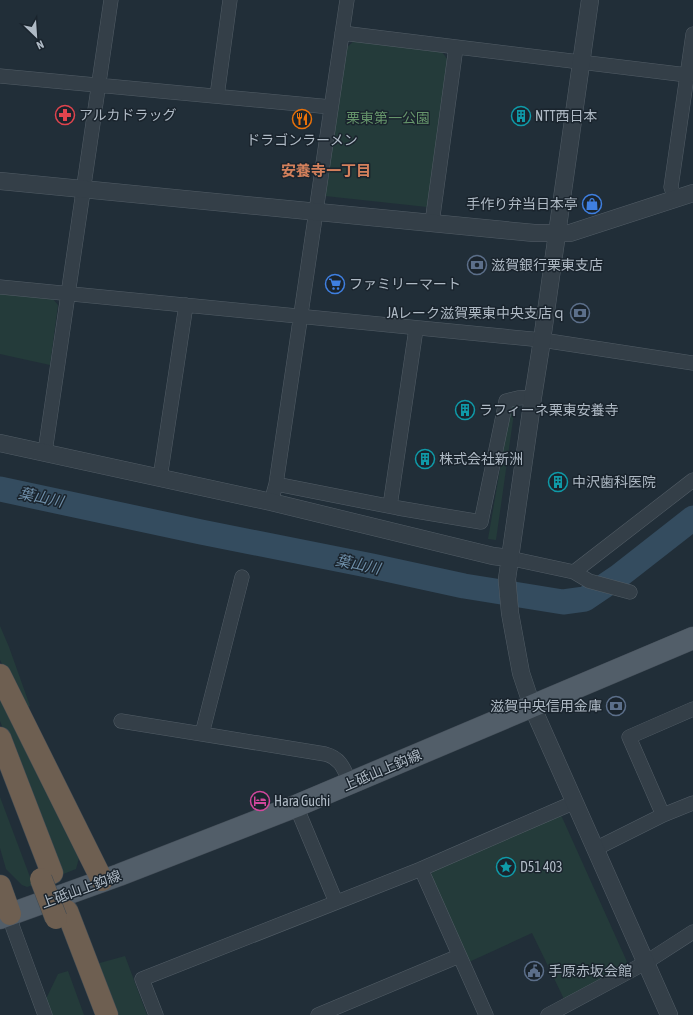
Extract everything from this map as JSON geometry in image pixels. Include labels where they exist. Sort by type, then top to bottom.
[{"type":"highway","points":[[0,675],[102,880]]},
{"type":"highway","points":[[0,738],[47,876],[62,915],[107,1015]]},
{"type":"highway","points":[[0,774],[47,876]]},
{"type":"highway","points":[[0,886],[5,916]]},
{"type":"highway","points":[[62,915],[94,1015]]},
{"type":"main road","name":"上砥山上鈎線","points":[[5,916],[119,875],[296,806],[693,638]]},
{"type":"street","points":[[45,452],[111,0]]},
{"type":"street","points":[[217,96],[230,0]]},
{"type":"street","points":[[271,502],[276,484],[346,0]]},
{"type":"street","points":[[590,0],[507,579],[510,613],[521,673],[532,706],[669,1015]]},
{"type":"street","points":[[342,33],[690,74]]},
{"type":"street","points":[[675,199],[671,187],[690,74],[693,34]]},
{"type":"street","points":[[432,223],[456,47]]},
{"type":"street","points":[[0,76],[330,107]]},
{"type":"street","points":[[0,181],[557,234],[570,232],[693,193]]},
{"type":"street","points":[[0,287],[300,316],[416,329],[542,340],[693,363]]},
{"type":"street","points":[[160,478],[186,305]]},
{"type":"street","points":[[390,506],[416,329]]},
{"type":"street","points":[[276,484],[481,522],[506,401],[518,398],[533,397]]},
{"type":"street","points":[[0,443],[271,502],[493,556],[574,572],[589,581],[630,592]]},
{"type":"street","points":[[574,572],[693,480]]},
{"type":"street","points":[[202,734],[242,577]]},
{"type":"street","points":[[663,815],[630,737],[693,709]]},
{"type":"street","points":[[121,721],[334,756],[343,767],[350,783]]},
{"type":"street","points":[[156,1015],[142,979],[421,869],[574,802]]},
{"type":"street","points":[[595,849],[663,815],[693,803]]},
{"type":"street","points":[[296,806],[336,902]]},
{"type":"street","points":[[421,869],[486,1015]]},
{"type":"street","points":[[5,916],[13,928],[45,1015]]},
{"type":"street","points":[[548,1015],[645,963],[693,932]]},
{"type":"street","points":[[318,1015],[459,956]]},
{"type":"green space","name":"栗東第一公園","points":[[354,41],[442,52],[448,60],[427,207],[325,196],[345,49]]},
{"type":"green space","points":[[0,293],[52,298],[58,305],[50,365],[0,354]]},
{"type":"green space","points":[[511,405],[515,406],[496,540],[488,539]]},
{"type":"green space","points":[[0,626],[30,706],[25,708],[0,660]]},
{"type":"green space","points":[[0,693],[79,858],[76,869],[61,875],[0,721]]},
{"type":"green space","points":[[0,797],[33,885],[27,887],[22,885],[6,869],[0,848]]},
{"type":"green space","points":[[561,815],[628,964],[564,999],[532,933],[469,962],[431,875],[433,871]]},
{"type":"green space","points":[[125,956],[147,1015],[116,1015],[96,964]]},
{"type":"green space","points":[[68,971],[84,1015],[52,1015],[46,999],[58,974]]},
{"type":"waterway","name":"葉山川","points":[[0,489],[464,586],[563,602],[585,599],[619,576],[693,518]]},
{"type":"place","name":"アルカドラッグ","points":[[65,115]]},
{"type":"place","name":"NTT西日本","points":[[521,116]]},
{"type":"place","name":"ドラゴンラーメン","points":[[302,119]]},
{"type":"place","name":"手作り弁当日本亭","points":[[592,204]]},
{"type":"place","name":"滋賀銀行栗東支店","points":[[477,265]]},
{"type":"place","name":"ファミリーマート","points":[[335,284]]},
{"type":"place","name":"JAレーク滋賀栗東中央支店ｑ","points":[[580,313]]},
{"type":"place","name":"ラフィーネ栗東安養寺","points":[[465,410]]},
{"type":"place","name":"株式会社新洲","points":[[425,459]]},
{"type":"place","name":"中沢歯科医院","points":[[558,482]]},
{"type":"place","name":"滋賀中央信用金庫","points":[[616,706]]},
{"type":"place","name":"Hara Guchi","points":[[260,801]]},
{"type":"place","name":"D51 403","points":[[506,867]]},
{"type":"place","name":"手原赤坂会館","points":[[534,971]]},
{"type":"district","name":"安養寺一丁目","points":[[326,170]]}]
